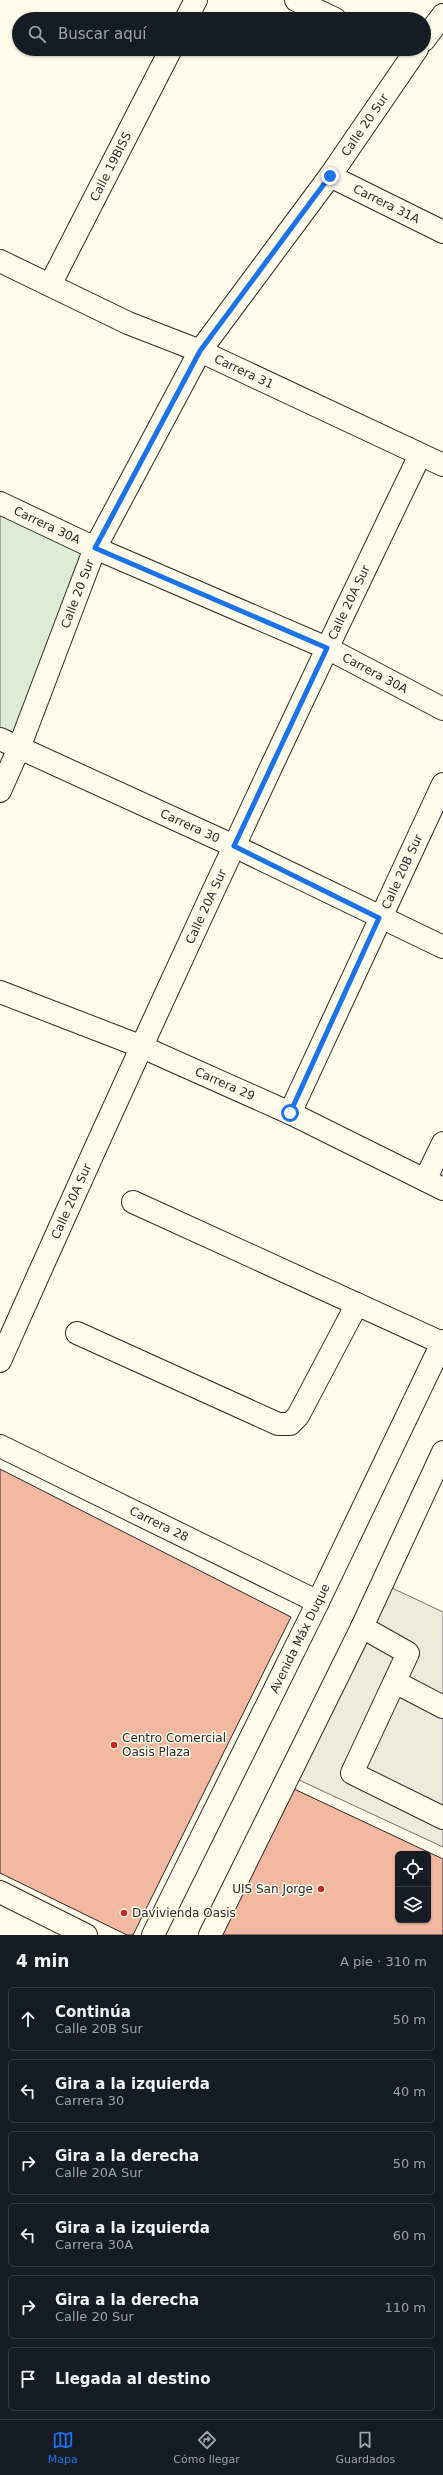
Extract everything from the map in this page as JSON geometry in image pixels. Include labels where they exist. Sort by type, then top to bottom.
[{"type":"street","points":[[190,12],[196,0]]},
{"type":"street","points":[[296,0],[321,12]]},
{"type":"street","name":"Calle 20 Sur","points":[[431,29],[443,15]]},
{"type":"street","name":"Calle 19BISS","points":[[50,285],[167,56]]},
{"type":"street","name":"Calle 20 Sur","points":[[0,791],[10,744],[95,548],[200,351],[330,176],[408,56]]},
{"type":"street","name":"Carrera 31A","points":[[330,176],[443,232]]},
{"type":"street","name":"Carrera 31","points":[[0,262],[128,323],[200,351],[443,465]]},
{"type":"street","name":"Calle 20A Sur","points":[[0,1361],[140,1046],[327,648],[420,455]]},
{"type":"street","name":"Carrera 30A","points":[[0,503],[95,548],[327,648],[443,709]]},
{"type":"street","name":"Carrera 30","points":[[10,744],[234,846],[379,918],[443,947]]},
{"type":"street","name":"Calle 20B Sur","points":[[290,1113],[379,918],[443,784]]},
{"type":"street","name":"Carrera 29","points":[[0,992],[140,1046],[290,1113],[434,1184]]},
{"type":"street","points":[[434,1184],[443,1143]]},
{"type":"street","points":[[133,1202],[442,1342]]},
{"type":"street","points":[[77,1333],[278,1424],[290,1424],[298,1416],[357,1304]]},
{"type":"street","name":"Avenida Máx Duque","points":[[153,1935],[318,1602],[442,1342]]},
{"type":"street","name":"Carrera 28","points":[[0,1446],[318,1602]]},
{"type":"street","points":[[210,1935],[441,1464]]},
{"type":"street","points":[[362,1627],[408,1653],[352,1773],[443,1818]]},
{"type":"street","points":[[395,1682],[443,1707]]},
{"type":"street","points":[[0,1892],[86,1935]]},
{"type":"green space","points":[[0,508],[87,549],[14,741],[0,734]]},
{"type":"shaded area","points":[[390,1587],[443,1612],[443,1847],[299,1780]]},
{"type":"building","name":"Centro Comercial Oasis Plaza","points":[[0,1469],[291,1617],[133,1935],[127,1935],[0,1873]]},
{"type":"building","name":"UIS San Jorge","points":[[292,1788],[426,1851],[395,1851],[395,1923],[431,1923],[431,1853],[443,1859],[443,1935],[221,1935]]},
{"type":"place","name":"Centro Comercial Oasis Plaza","points":[[114,1745]]},
{"type":"place","name":"UIS San Jorge","points":[[321,1889]]},
{"type":"place","name":"Davivienda Oasis","points":[[124,1913]]},
{"type":"route","points":[[290,1113],[379,918],[234,846],[327,648],[95,548],[200,351],[330,176]]}]
